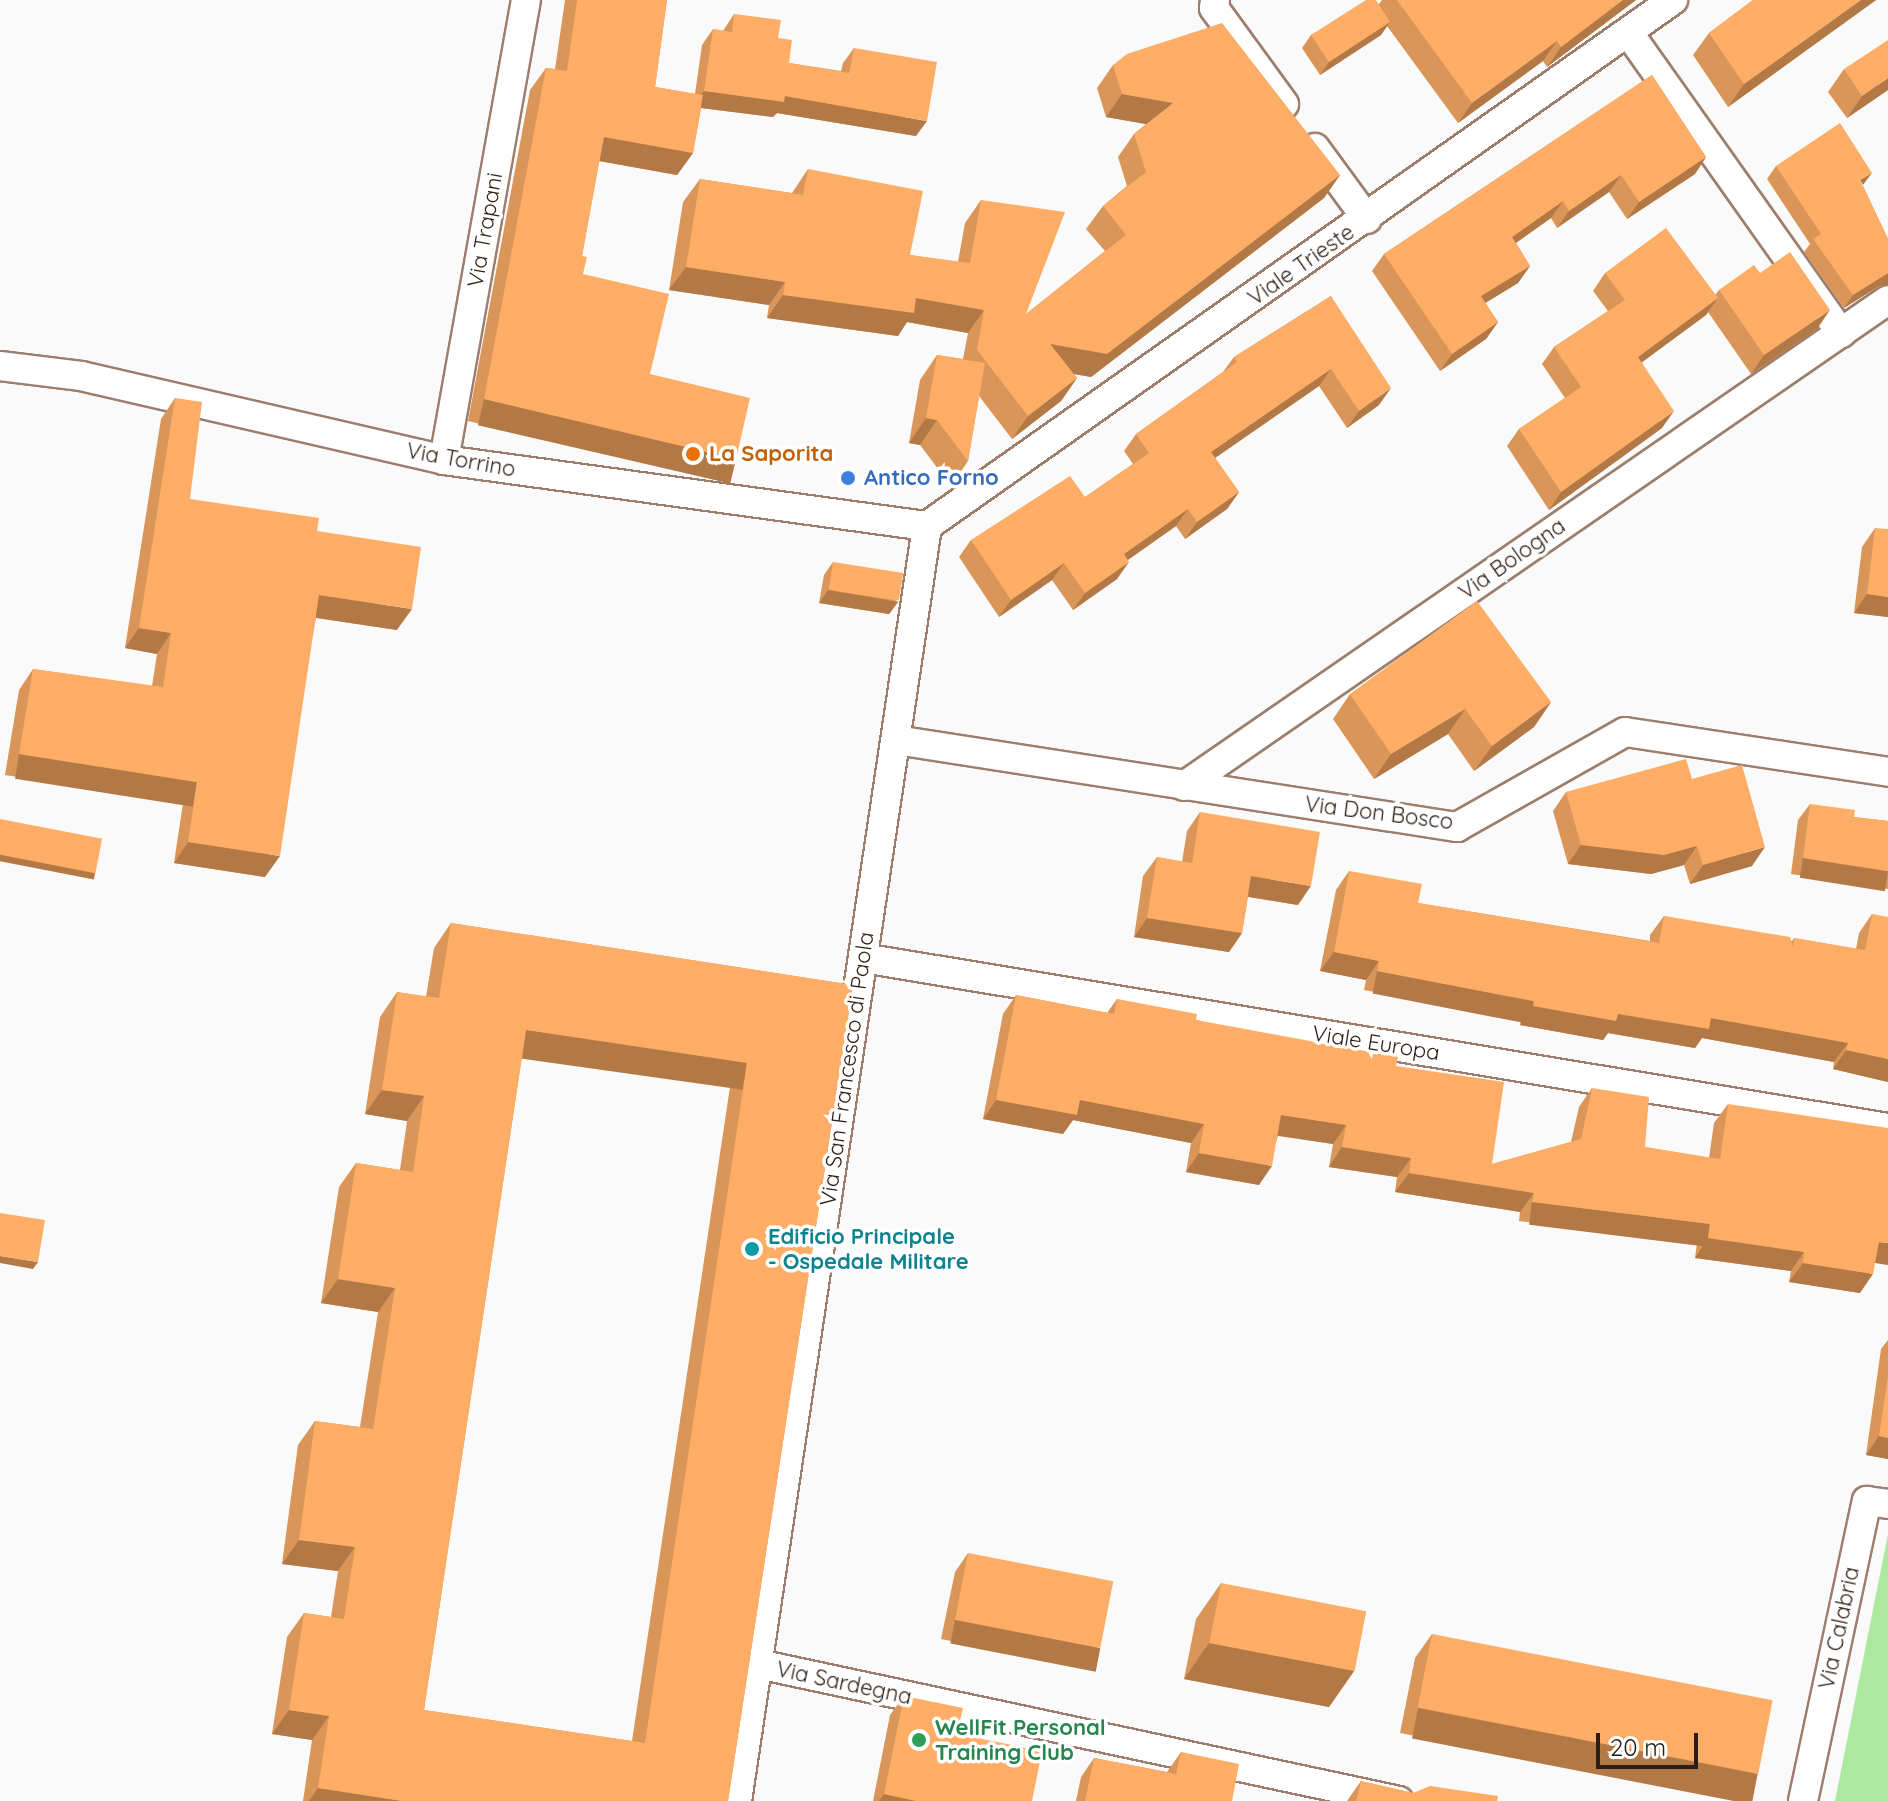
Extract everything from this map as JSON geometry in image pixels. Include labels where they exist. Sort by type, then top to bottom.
[{"type":"street","name":"Via Trapani","points":[[444,460],[526,0]]},
{"type":"street","points":[[1215,0],[1214,8],[1367,219]]},
{"type":"street","name":"Viale Trieste","points":[[927,526],[1367,219],[1672,0]]},
{"type":"street","points":[[1628,32],[1841,333]]},
{"type":"street","name":"Via Bologna","points":[[1184,786],[1888,300]]},
{"type":"street","name":"Via Torrino","points":[[0,366],[81,376],[444,460],[927,526]]},
{"type":"street","name":"Via San Francesco di Paola","points":[[737,1801],[927,526]]},
{"type":"street","name":"Via Don Bosco","points":[[896,740],[1457,827],[1625,732],[1888,772]]},
{"type":"street","name":"Viale Europa","points":[[863,958],[1888,1128]]},
{"type":"street","name":"Via Calabria","points":[[1803,1801],[1877,1503]]},
{"type":"street","name":"Via Sardegna","points":[[758,1664],[1320,1793],[1399,1801]]},
{"type":"green space","points":[[1888,1534],[1888,1801],[1835,1801]]},
{"type":"building","points":[[577,0],[667,0],[655,87],[703,95],[693,153],[604,137],[582,256],[587,257],[583,274],[669,294],[650,374],[750,398],[736,459],[484,399],[546,68],[567,71]]},
{"type":"building","points":[[1366,0],[1376,0],[1390,22],[1329,62],[1311,35]]},
{"type":"building","points":[[1397,0],[1623,0],[1561,47],[1557,41],[1472,103]]},
{"type":"building","points":[[1753,0],[1861,0],[1744,84],[1709,33]]},
{"type":"building","points":[[734,14],[781,20],[778,38],[792,40],[789,63],[849,73],[854,48],[937,62],[927,121],[785,96],[784,102],[704,91],[713,29],[732,32]]},
{"type":"building","points":[[1222,23],[1340,175],[1107,354],[1050,344],[1077,378],[1028,416],[977,350],[984,310],[916,298],[914,313],[783,295],[785,282],[686,267],[700,179],[803,195],[808,169],[923,191],[910,255],[970,263],[981,200],[1065,212],[1026,314],[1126,235],[1103,206],[1146,172],[1134,134],[1173,103],[1122,94],[1113,65],[1127,54]]},
{"type":"building","points":[[1888,40],[1888,78],[1862,96],[1844,69]]},
{"type":"building","points":[[1652,75],[1706,157],[1639,202],[1621,175],[1569,211],[1563,201],[1512,237],[1530,266],[1481,296],[1498,322],[1452,354],[1384,254]]},
{"type":"building","points":[[1840,123],[1872,173],[1860,180],[1888,239],[1888,273],[1853,295],[1813,239],[1821,234],[1776,166]]},
{"type":"building","points":[[1666,228],[1718,298],[1638,357],[1674,411],[1561,492],[1519,429],[1581,387],[1554,347],[1625,300],[1605,273]]},
{"type":"building","points":[[1790,252],[1830,310],[1764,355],[1719,290],[1754,265],[1760,273]]},
{"type":"building","points":[[1331,296],[1391,388],[1359,411],[1331,369],[1211,452],[1239,492],[1197,522],[1188,509],[1124,554],[1129,562],[1085,593],[1064,563],[1011,600],[971,540],[1070,476],[1085,497],[1149,453],[1136,434],[1237,362],[1234,357]]},
{"type":"building","points":[[937,355],[985,363],[968,461],[937,420],[926,418]]},
{"type":"building","points":[[175,398],[202,402],[190,499],[319,518],[317,531],[421,547],[412,609],[319,595],[280,856],[188,842],[197,782],[19,754],[33,669],[163,687],[171,633],[139,628]]},
{"type":"building","points":[[1875,528],[1888,529],[1888,597],[1867,594]]},
{"type":"building","points":[[833,562],[903,573],[899,601],[829,590]]},
{"type":"building","points":[[1477,601],[1551,702],[1492,746],[1465,709],[1391,754],[1350,694]]},
{"type":"building","points":[[1686,759],[1692,779],[1742,765],[1765,847],[1703,865],[1697,846],[1664,855],[1581,845],[1566,792]]},
{"type":"building","points":[[1810,804],[1855,810],[1854,817],[1888,821],[1888,871],[1803,858]]},
{"type":"building","points":[[1200,812],[1320,832],[1311,886],[1251,876],[1242,933],[1147,918],[1157,857],[1192,863]]},
{"type":"building","points":[[0,819],[102,839],[95,873],[0,855]]},
{"type":"building","points":[[1349,871],[1422,884],[1418,903],[1659,943],[1664,916],[1790,937],[1793,947],[1794,938],[1865,950],[1872,914],[1888,917],[1888,1059],[1846,1050],[1848,1043],[1711,1018],[1709,1029],[1618,1014],[1616,1021],[1533,1006],[1534,1001],[1377,971],[1379,961],[1334,952]]},
{"type":"building","name":"Edificio Principale - Ospedale Militare","points":[[451,923],[853,985],[728,1801],[402,1801],[318,1788],[329,1716],[289,1710],[304,1613],[344,1619],[355,1547],[299,1540],[315,1421],[373,1429],[395,1288],[338,1279],[356,1163],[413,1172],[424,1096],[382,1090],[397,992],[439,998]],"holes":[[[526,1030],[747,1063],[645,1743],[424,1710]]]},
{"type":"building","points":[[1016,995],[1114,1014],[1117,999],[1197,1014],[1196,1020],[1398,1057],[1396,1066],[1504,1082],[1492,1164],[1581,1139],[1592,1088],[1649,1097],[1645,1147],[1720,1159],[1728,1104],[1888,1128],[1888,1243],[1879,1242],[1873,1274],[1803,1263],[1804,1252],[1708,1238],[1710,1224],[1532,1202],[1534,1193],[1409,1173],[1411,1158],[1342,1147],[1346,1125],[1281,1115],[1272,1166],[1199,1153],[1204,1124],[1080,1100],[1077,1115],[996,1100]]},
{"type":"building","points":[[0,1213],[45,1220],[38,1262],[0,1256]]},
{"type":"building","points":[[1888,1376],[1888,1438],[1879,1436]]},
{"type":"building","points":[[968,1553],[1113,1581],[1100,1648],[955,1620]]},
{"type":"building","points":[[1221,1583],[1366,1611],[1355,1671],[1209,1643]]},
{"type":"building","points":[[1432,1634],[1773,1700],[1758,1774],[1418,1708]]},
{"type":"building","points":[[904,1696],[963,1708],[957,1734],[1042,1751],[1032,1801],[916,1801],[884,1794]]},
{"type":"building","points":[[1181,1752],[1239,1764],[1232,1801],[1085,1801],[1094,1758],[1176,1774]]},
{"type":"building","points":[[1361,1781],[1413,1793],[1430,1786],[1498,1796],[1497,1801],[1356,1801]]},
{"type":"place","name":"La Saporita","points":[[693,454]]},
{"type":"place","name":"Antico Forno","points":[[848,478]]},
{"type":"place","name":"Edificio Principale - Ospedale Militare","points":[[752,1249]]},
{"type":"place","name":"WellFit Personal Training Club","points":[[919,1740]]}]
